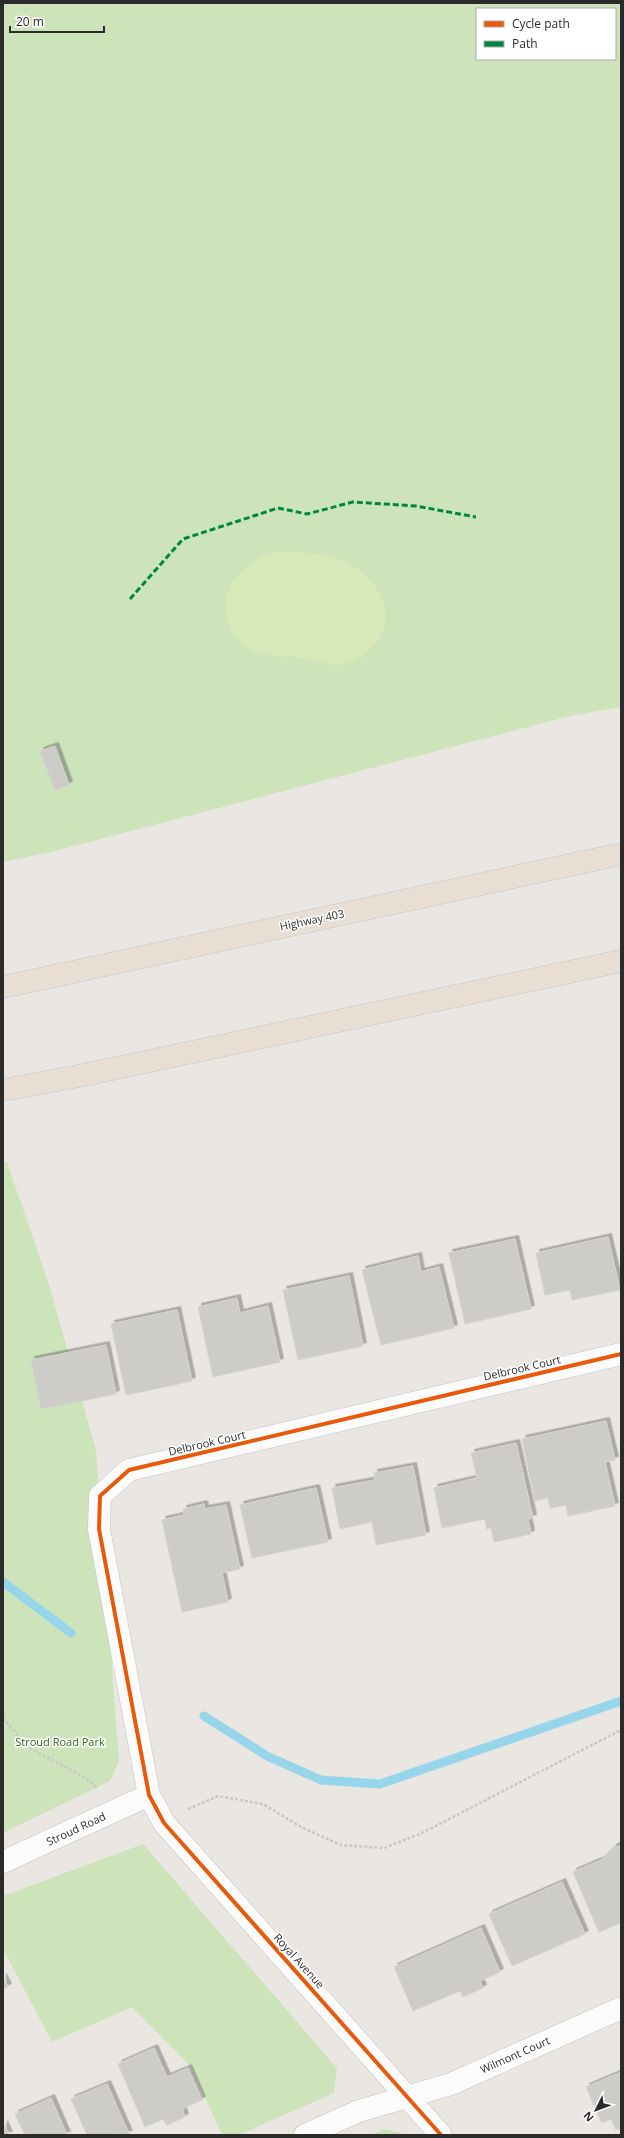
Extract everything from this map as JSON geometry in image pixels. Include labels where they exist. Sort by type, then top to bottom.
[{"type":"highway","name":"Highway 403","points":[[3,987],[621,854]]},
{"type":"highway","points":[[3,1090],[79,1076],[621,961]]},
{"type":"street","name":"Delbrook Court","points":[[149,1795],[99,1529],[100,1496],[129,1470],[621,1354]]},
{"type":"street","name":"Stroud Road","points":[[3,1862],[149,1795]]},
{"type":"street","name":"Royal Avenue","points":[[149,1795],[164,1823],[441,2135]]},
{"type":"street","name":"Wilmont Court","points":[[305,2135],[359,2111],[451,2084],[621,2008]]},
{"type":"path","points":[[3,1718],[28,1747],[79,1774],[125,1806]]},
{"type":"path","points":[[185,1810],[218,1796],[263,1804],[301,1827],[341,1845],[384,1848],[422,1833],[621,1730]]},
{"type":"green space","points":[[3,3],[621,3],[621,707],[570,716],[55,851],[3,862]]},
{"type":"green space","points":[[276,551],[328,556],[345,562],[359,570],[371,581],[379,593],[384,607],[385,621],[382,634],[373,647],[352,662],[345,664],[332,664],[304,658],[263,654],[250,649],[239,641],[231,630],[226,613],[225,604],[230,587],[234,579],[246,566],[259,558]]},
{"type":"green space","name":"Stroud Road Park","points":[[7,1162],[49,1285],[96,1450],[119,1761],[110,1781],[3,1833],[3,1163]]},
{"type":"green space","points":[[143,1844],[337,2068],[334,2093],[239,2135],[222,2135],[191,2067],[132,2007],[52,2042],[3,1949],[3,1896]]},
{"type":"green space","points":[[384,2129],[400,2132],[402,2135],[371,2135]]},
{"type":"building","points":[[55,746],[69,785],[55,790],[40,751]]},
{"type":"building","points":[[608,1237],[620,1290],[572,1300],[570,1290],[545,1295],[536,1253]]},
{"type":"building","points":[[515,1239],[531,1309],[465,1324],[449,1253]]},
{"type":"building","points":[[418,1256],[421,1272],[439,1267],[454,1328],[381,1345],[362,1270]]},
{"type":"building","points":[[349,1276],[363,1346],[298,1360],[283,1290]]},
{"type":"building","points":[[237,1298],[240,1313],[268,1306],[280,1362],[213,1377],[198,1307]]},
{"type":"building","points":[[177,1310],[192,1381],[126,1395],[111,1324]]},
{"type":"building","points":[[106,1345],[116,1394],[41,1409],[31,1360]]},
{"type":"building","points":[[606,1421],[615,1460],[605,1462],[615,1506],[568,1516],[566,1505],[550,1508],[548,1498],[535,1501],[522,1439]]},
{"type":"building","points":[[516,1443],[533,1518],[528,1519],[531,1534],[494,1542],[491,1528],[487,1529],[485,1519],[442,1528],[434,1488],[477,1478],[471,1453]]},
{"type":"building","points":[[413,1466],[426,1535],[376,1545],[372,1522],[340,1529],[332,1488],[375,1480],[374,1473]]},
{"type":"building","points":[[316,1488],[328,1542],[252,1558],[240,1505]]},
{"type":"building","points":[[204,1504],[205,1509],[226,1505],[240,1569],[222,1573],[228,1602],[182,1612],[162,1520],[184,1515],[183,1509]]},
{"type":"building","points":[[621,1846],[621,1923],[599,1932],[573,1872],[601,1860],[614,1847]]},
{"type":"building","points":[[562,1882],[585,1934],[512,1966],[489,1914]]},
{"type":"building","points":[[481,1928],[500,1972],[480,1981],[483,1988],[463,1997],[460,1991],[413,2011],[394,1967]]},
{"type":"building","points":[[3,1977],[8,1987],[3,1989]]},
{"type":"building","points":[[154,2048],[167,2077],[188,2068],[202,2100],[182,2109],[185,2117],[167,2125],[163,2119],[145,2127],[118,2064]]},
{"type":"building","points":[[621,2072],[621,2128],[616,2130],[611,2119],[602,2123],[586,2087]]},
{"type":"building","points":[[107,2084],[129,2134],[87,2135],[71,2099]]},
{"type":"building","points":[[51,2098],[67,2135],[25,2135],[15,2114]]},
{"type":"building","points":[[4,2124],[9,2135],[3,2135]]},
{"type":"waterway","points":[[3,1582],[71,1633]]},
{"type":"waterway","points":[[204,1716],[267,1756],[321,1780],[380,1784],[621,1701]]},
{"type":"marked path","points":[[130,599],[183,539],[278,508],[307,514],[353,502],[416,506],[476,517]]},
{"type":"cycle path","points":[[441,2135],[164,1823],[149,1795],[99,1529],[100,1496],[129,1470],[621,1354]]}]
